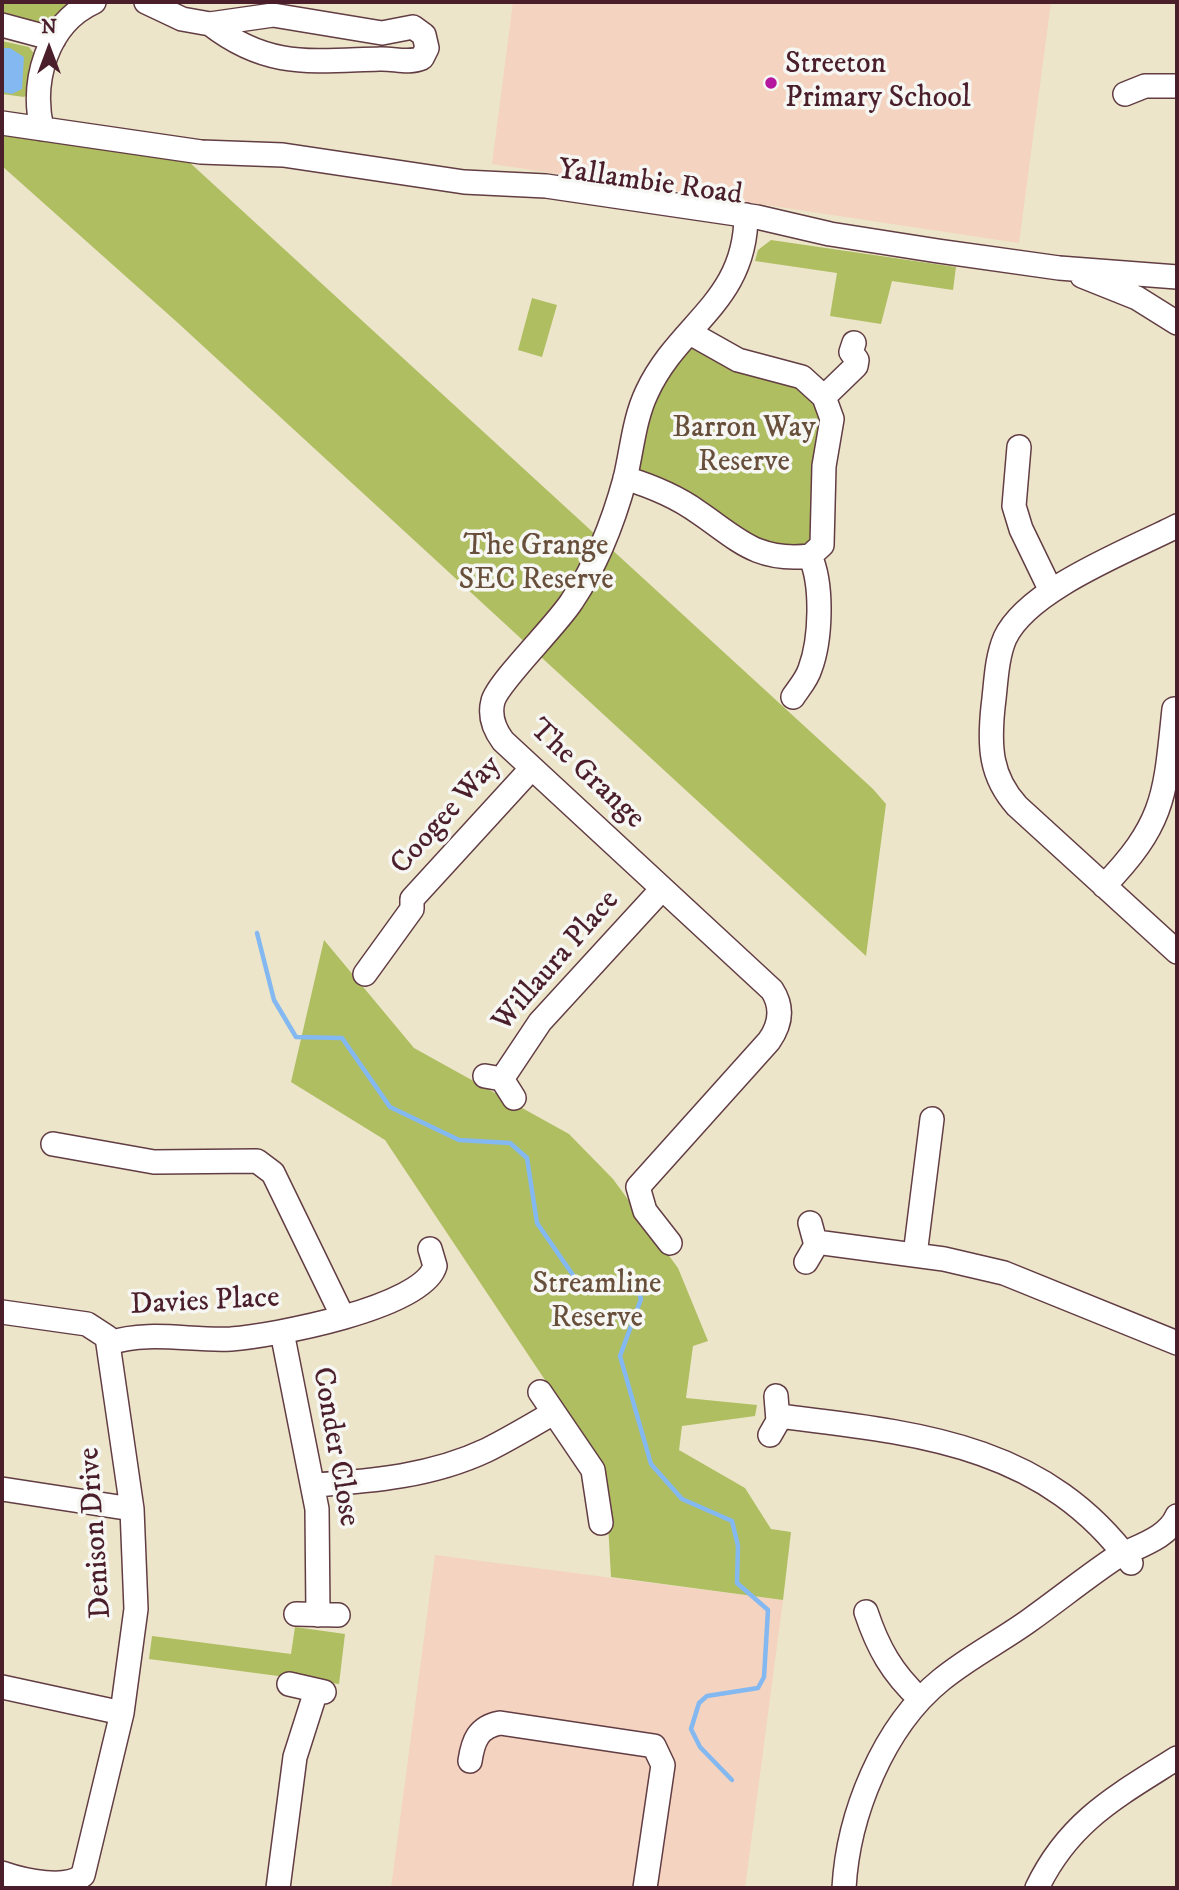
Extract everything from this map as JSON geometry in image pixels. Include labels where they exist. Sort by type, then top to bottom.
[{"type":"street","points":[[43,119],[42,65],[54,39],[70,19],[94,2]]},
{"type":"street","points":[[146,2],[182,19],[210,24],[273,15],[365,31],[391,33],[412,27],[424,35],[427,48],[422,58],[416,60],[310,62],[279,57],[246,46],[210,24]]},
{"type":"street","points":[[2,25],[54,39]]},
{"type":"street","points":[[363,60],[365,31]]},
{"type":"street","points":[[1125,94],[1145,86],[1177,86]]},
{"type":"street","name":"Yallambie Road","points":[[2,108],[201,152],[284,155],[464,181],[546,186],[743,224],[1059,268],[1177,277]]},
{"type":"street","name":"Yallambie Road","points":[[2,123],[43,119]]},
{"type":"street","name":"The Grange","points":[[670,1243],[645,1211],[638,1187],[769,1041],[776,1032],[780,1013],[772,990],[531,769],[496,732],[492,703],[502,685],[551,631],[585,580],[613,519],[646,392],[666,360],[720,295],[743,224]]},
{"type":"street","name":"Yallambie Road","points":[[1059,268],[1137,298],[1177,323]]},
{"type":"street","points":[[625,478],[682,501],[744,545],[784,556],[810,556],[817,552],[823,539],[824,466],[832,419],[824,397],[802,377],[738,360],[690,333]]},
{"type":"street","points":[[824,397],[856,366],[857,360],[851,352],[854,344]]},
{"type":"street","points":[[1019,447],[1014,506],[1021,529],[1051,591]]},
{"type":"street","points":[[1177,526],[1051,591],[1023,611],[1004,641],[989,746],[995,770],[1006,793],[1177,952]]},
{"type":"street","points":[[793,697],[811,668],[817,620],[820,586],[810,556]]},
{"type":"street","points":[[1104,886],[1139,848],[1158,813],[1167,776],[1174,709]]},
{"type":"street","name":"Coogee Way","points":[[365,974],[412,909],[412,899],[531,769]]},
{"type":"street","name":"Willaura Place","points":[[500,1084],[540,1022],[662,889]]},
{"type":"street","points":[[915,1255],[932,1119]]},
{"type":"street","points":[[53,1144],[80,1138],[144,1161],[246,1160],[264,1165],[272,1174],[343,1317]]},
{"type":"street","points":[[810,1242],[974,1265],[1040,1285],[1177,1343]]},
{"type":"street","name":"Davies Place","points":[[109,1343],[139,1335],[204,1340],[282,1332],[343,1317],[380,1305],[428,1281],[435,1266],[430,1249]]},
{"type":"street","points":[[2,1312],[87,1324],[103,1331],[109,1343]]},
{"type":"street","name":"Conder Close","points":[[282,1332],[314,1485],[319,1541],[318,1615]]},
{"type":"street","name":"Denison Drive","points":[[86,1884],[86,1869],[122,1713],[136,1609],[131,1509],[109,1343]]},
{"type":"street","points":[[540,1392],[593,1470],[601,1523]]},
{"type":"street","points":[[314,1485],[386,1479],[454,1463],[485,1451],[552,1413]]},
{"type":"street","points":[[775,1415],[916,1434],[976,1450],[1043,1483],[1073,1504],[1109,1535],[1127,1558]]},
{"type":"street","points":[[2,1489],[131,1509]]},
{"type":"street","points":[[844,1888],[846,1863],[860,1805],[885,1753],[920,1699],[962,1664],[1168,1530],[1177,1516]]},
{"type":"street","points":[[1127,1558],[1177,1534]]},
{"type":"street","points":[[866,1612],[882,1654],[903,1683],[920,1699]]},
{"type":"street","points":[[278,1888],[295,1757],[320,1691],[289,1684]]},
{"type":"street","points":[[2,1687],[122,1713]]},
{"type":"street","points":[[470,1761],[474,1738],[483,1729],[500,1723],[654,1746],[663,1765],[645,1888]]},
{"type":"street","points":[[1037,1888],[1056,1854],[1081,1824],[1116,1796],[1177,1758]]},
{"type":"street","points":[[2,1873],[60,1888],[86,1884]]},
{"type":"shaded area","name":"Streeton Primary School","points":[[513,2],[1051,2],[1019,243],[492,164]]},
{"type":"shaded area","points":[[435,1555],[783,1600],[745,1888],[391,1888]]},
{"type":"green space","points":[[2,2],[76,2],[50,23],[35,25],[2,18]]},
{"type":"green space","points":[[2,41],[29,47],[35,55],[32,91],[24,97],[2,94]]},
{"type":"green space","name":"The Grange SEC Reserve","points":[[2,135],[188,161],[873,789],[886,804],[866,956],[178,323],[2,166]]},
{"type":"green space","points":[[771,240],[956,267],[953,290],[892,281],[881,324],[830,316],[837,273],[755,261],[758,250]]},
{"type":"green space","points":[[532,298],[557,305],[542,357],[518,350]]},
{"type":"green space","name":"Barron Way Reserve","points":[[691,348],[799,383],[826,418],[816,544],[773,549],[637,472],[646,413],[685,350]]},
{"type":"green space","name":"Streamline Reserve","points":[[324,940],[414,1048],[569,1134],[613,1179],[678,1268],[708,1341],[693,1346],[686,1398],[757,1405],[755,1416],[682,1426],[679,1450],[745,1488],[771,1529],[791,1532],[783,1600],[611,1577],[605,1470],[385,1140],[291,1082]]},
{"type":"green space","points":[[295,1627],[345,1634],[339,1684],[149,1659],[152,1636],[291,1654]]},
{"type":"water","points":[[2,48],[10,48],[24,57],[22,89],[12,94],[2,92]]},
{"type":"waterway","points":[[257,933],[274,1000],[296,1037],[342,1038],[390,1107],[459,1140],[510,1143],[527,1158],[537,1223],[575,1278],[637,1287],[641,1299],[620,1356],[651,1464],[682,1499],[732,1521],[738,1546],[737,1583],[768,1610],[764,1677],[758,1688],[707,1696],[699,1703],[691,1729],[700,1747],[732,1780]]},
{"type":"place","name":"Streeton Primary School","points":[[771,83]]}]
